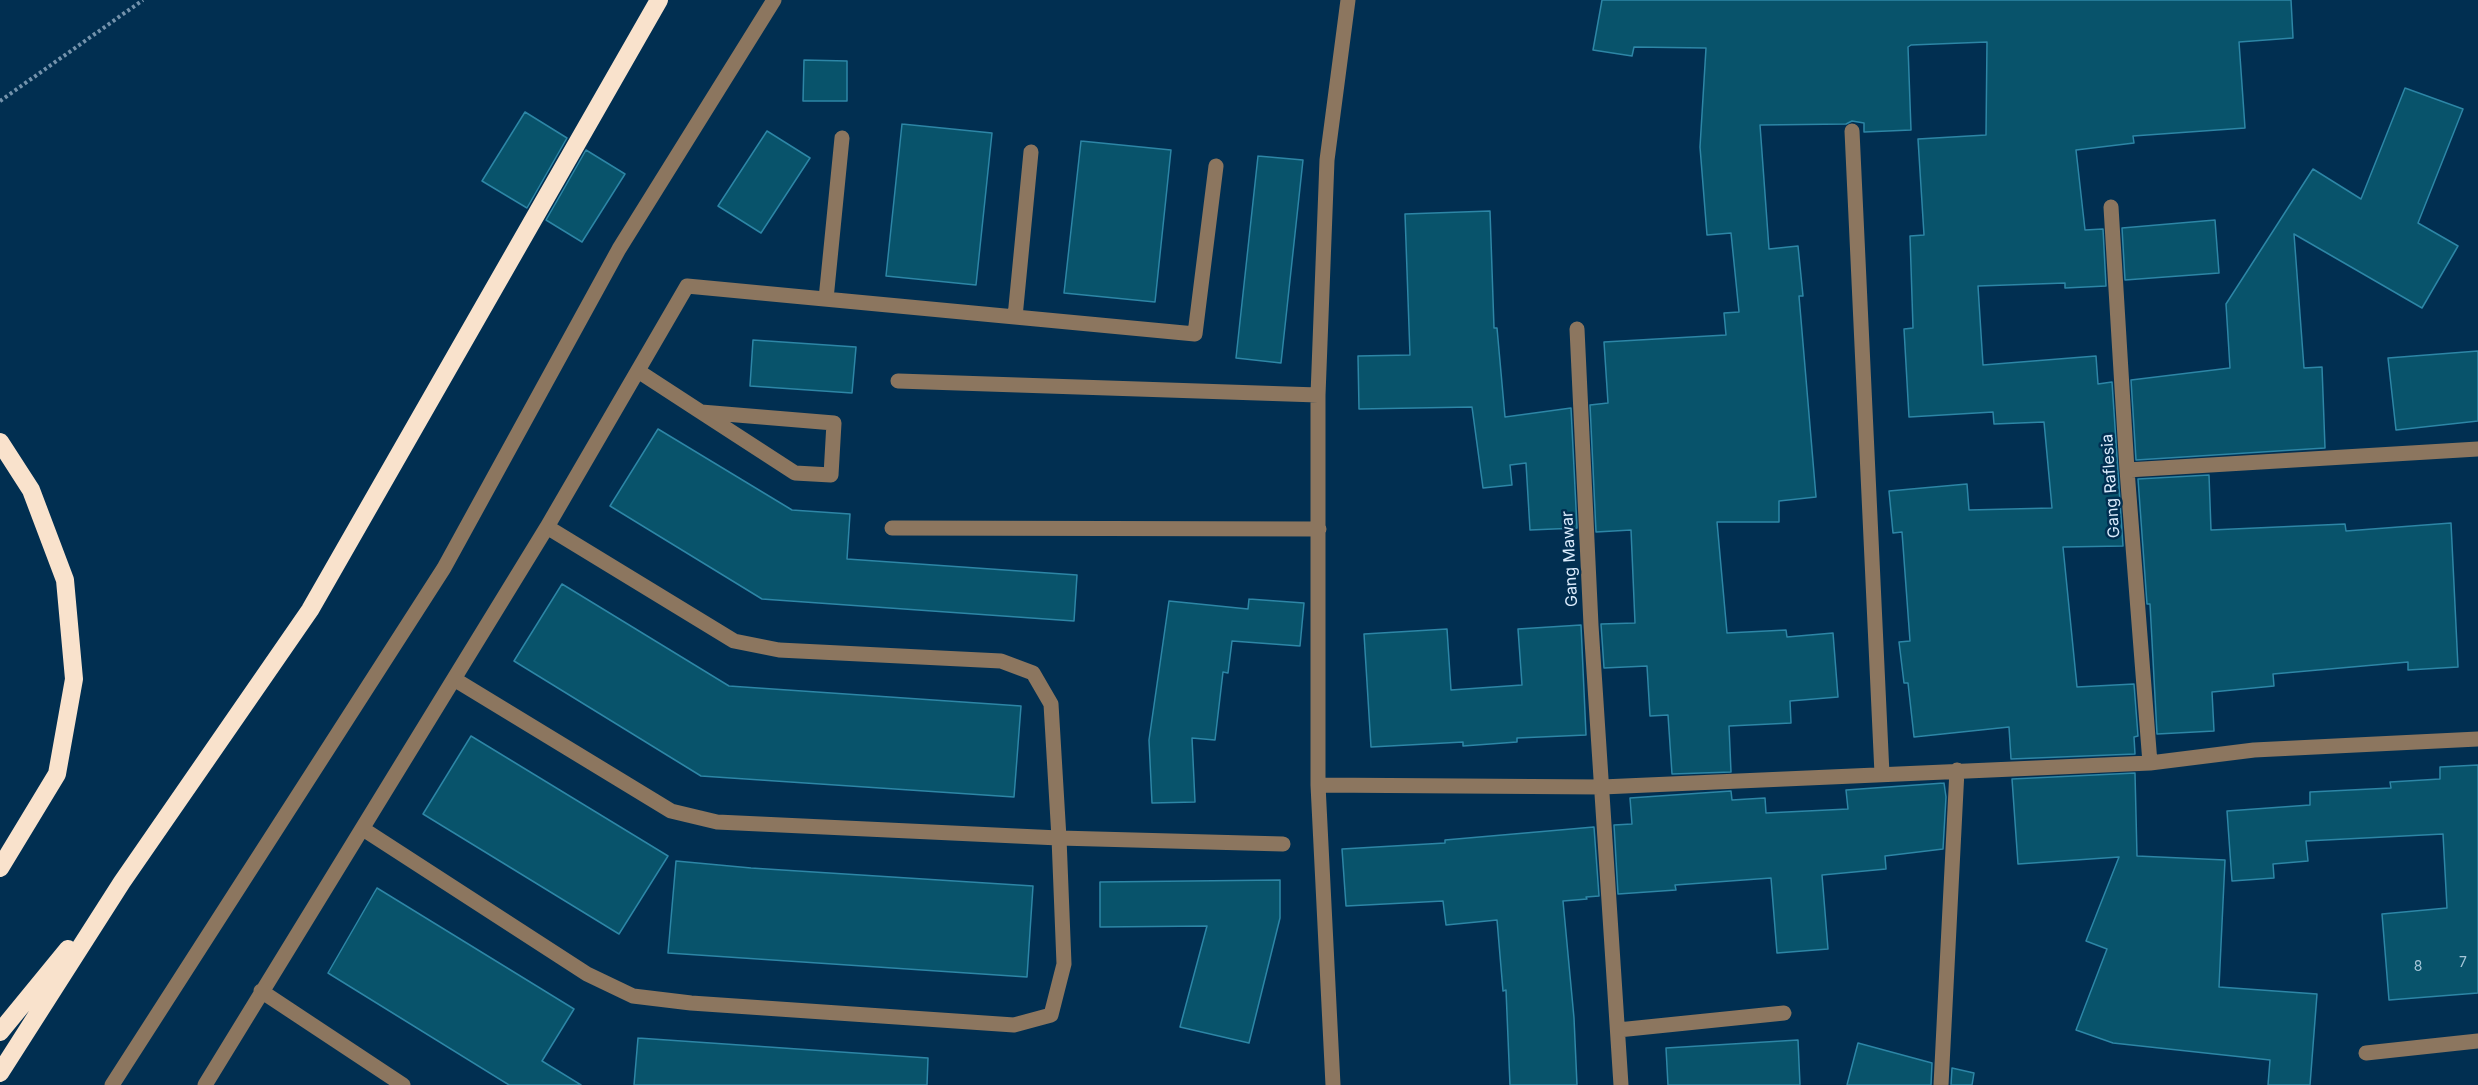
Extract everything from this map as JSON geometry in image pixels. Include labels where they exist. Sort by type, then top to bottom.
[{"type":"highway","points":[[0,1073],[122,882],[310,610],[659,0]]},
{"type":"highway","points":[[0,442],[31,490],[64,580],[74,680],[57,774],[0,868]]},
{"type":"highway","points":[[0,1032],[122,882]]},
{"type":"street","points":[[112,1085],[444,567],[619,249],[774,0]]},
{"type":"street","points":[[1333,1085],[1318,784],[1318,395],[1327,160],[1348,0]]},
{"type":"street","points":[[1852,131],[1882,774]]},
{"type":"street","points":[[826,299],[842,138]]},
{"type":"street","points":[[1015,317],[1031,152]]},
{"type":"street","points":[[205,1085],[547,527],[687,286],[1195,334],[1216,166]]},
{"type":"street","name":"Gang Raflesia","points":[[2111,207],[2127,470],[2150,763]]},
{"type":"street","name":"Gang Mawar","points":[[1577,329],[1591,625],[1621,1085]]},
{"type":"street","points":[[638,371],[701,412],[795,472],[831,475],[834,423],[701,412]]},
{"type":"street","points":[[898,381],[1318,395]]},
{"type":"street","points":[[2127,470],[2478,449]]},
{"type":"street","points":[[363,829],[587,974],[633,996],[691,1003],[1014,1025],[1051,1015],[1064,964],[1059,838],[1051,704],[1033,673],[1001,661],[779,650],[734,641],[547,527]]},
{"type":"street","points":[[892,528],[1319,529]]},
{"type":"street","points":[[454,679],[671,811],[717,822],[1059,838],[1283,844]]},
{"type":"street","points":[[1318,784],[1602,787],[2150,763],[2254,750],[2478,739]]},
{"type":"street","points":[[1941,1085],[1958,770]]},
{"type":"street","points":[[261,992],[403,1085]]},
{"type":"street","points":[[1618,1030],[1784,1013]]},
{"type":"street","points":[[2366,1053],[2478,1041]]},
{"type":"path","points":[[0,101],[143,0]]},
{"type":"building","points":[[1602,0],[2291,0],[2293,38],[2239,42],[2245,128],[2133,136],[2134,143],[2076,150],[2085,230],[2103,229],[2106,286],[2065,288],[2065,283],[1978,286],[1983,365],[2096,356],[2098,384],[2112,382],[2123,546],[2063,547],[2077,687],[2134,684],[2138,736],[2134,737],[2135,754],[2011,759],[2009,727],[1914,737],[1908,683],[1904,683],[1899,642],[1910,641],[1902,532],[1893,533],[1889,491],[1967,484],[1969,510],[2052,508],[2044,422],[1994,424],[1993,412],[1909,417],[1904,329],[1913,328],[1910,236],[1924,235],[1918,139],[1986,135],[1987,42],[1911,45],[1908,47],[1911,130],[1864,132],[1864,123],[1852,121],[1846,124],[1760,125],[1769,249],[1798,246],[1803,296],[1799,296],[1816,497],[1779,501],[1779,522],[1717,522],[1727,633],[1786,630],[1787,637],[1833,633],[1838,697],[1790,701],[1791,723],[1729,726],[1731,772],[1672,774],[1668,715],[1650,716],[1647,666],[1604,668],[1601,624],[1635,623],[1631,530],[1596,532],[1590,405],[1608,403],[1604,342],[1726,335],[1724,313],[1739,312],[1731,233],[1707,235],[1700,147],[1706,48],[1634,47],[1632,56],[1593,50]]},
{"type":"building","points":[[804,60],[847,61],[847,101],[803,101]]},
{"type":"building","points":[[2405,88],[2463,109],[2418,223],[2458,246],[2422,308],[2294,234],[2304,368],[2322,367],[2325,448],[2136,460],[2131,380],[2230,368],[2226,304],[2313,169],[2361,199]]},
{"type":"building","points":[[525,112],[567,138],[527,208],[482,181]]},
{"type":"building","points":[[902,124],[992,133],[976,285],[886,276]]},
{"type":"building","points":[[767,131],[810,158],[761,233],[718,206]]},
{"type":"building","points":[[1081,141],[1171,150],[1155,302],[1064,293]]},
{"type":"building","points":[[586,150],[625,174],[582,242],[546,220]]},
{"type":"building","points":[[1258,156],[1303,160],[1281,363],[1236,358]]},
{"type":"building","points":[[1490,211],[1494,328],[1497,328],[1505,417],[1571,408],[1577,528],[1530,530],[1526,463],[1510,465],[1512,485],[1483,488],[1472,407],[1359,409],[1358,356],[1410,355],[1405,214]]},
{"type":"building","points":[[2215,220],[2219,273],[2125,280],[2122,228]]},
{"type":"building","points":[[753,340],[856,347],[852,393],[750,386]]},
{"type":"building","points":[[2478,351],[2478,421],[2396,430],[2388,358]]},
{"type":"building","points":[[658,429],[792,510],[850,514],[847,559],[1077,575],[1074,621],[762,599],[610,506]]},
{"type":"building","points":[[2209,475],[2211,530],[2345,524],[2346,531],[2451,523],[2458,667],[2408,670],[2408,662],[2273,674],[2274,686],[2212,692],[2214,731],[2157,734],[2150,604],[2147,604],[2138,479]]},
{"type":"building","points":[[562,584],[729,686],[1021,706],[1014,797],[701,776],[514,661]]},
{"type":"building","points":[[1249,599],[1304,603],[1300,646],[1232,641],[1228,673],[1223,672],[1215,740],[1192,738],[1195,802],[1152,803],[1149,740],[1169,601],[1248,609]]},
{"type":"building","points":[[1581,625],[1586,735],[1517,738],[1517,742],[1463,746],[1463,742],[1371,747],[1364,634],[1447,629],[1451,690],[1522,685],[1518,629]]},
{"type":"building","points":[[471,736],[668,856],[619,934],[423,814]]},
{"type":"building","points":[[2478,765],[2478,993],[2389,1000],[2382,914],[2447,908],[2443,834],[2306,841],[2308,861],[2273,864],[2274,878],[2232,881],[2227,811],[2310,805],[2310,792],[2391,788],[2390,782],[2440,779],[2440,767]]},
{"type":"building","points":[[2135,773],[2137,856],[2225,860],[2219,987],[2317,994],[2310,1085],[2268,1085],[2270,1060],[2113,1043],[2076,1030],[2107,949],[2086,941],[2119,857],[2018,864],[2012,779]]},
{"type":"building","points":[[1944,783],[1946,797],[1943,849],[1885,856],[1886,869],[1822,875],[1828,949],[1777,953],[1771,878],[1675,885],[1676,890],[1618,894],[1614,825],[1632,824],[1630,798],[1731,791],[1732,800],[1765,798],[1766,813],[1848,809],[1846,790]]},
{"type":"building","points":[[1594,827],[1599,896],[1563,901],[1574,1018],[1577,1085],[1510,1085],[1506,990],[1503,991],[1497,920],[1446,925],[1443,901],[1346,906],[1342,849],[1445,843],[1445,840]]},
{"type":"building","points":[[676,861],[1033,886],[1027,977],[668,953]]},
{"type":"building","points":[[1280,880],[1280,918],[1249,1043],[1180,1027],[1207,926],[1100,927],[1100,882]]},
{"type":"building","points":[[377,888],[574,1009],[542,1061],[581,1085],[509,1085],[328,973]]},
{"type":"building","points":[[638,1038],[928,1058],[927,1085],[634,1085]]},
{"type":"building","points":[[1798,1040],[1800,1085],[1668,1085],[1666,1048]]},
{"type":"building","points":[[1858,1043],[1932,1063],[1931,1085],[1847,1085]]},
{"type":"building","points":[[1952,1068],[1974,1073],[1972,1085],[1951,1085]]}]
